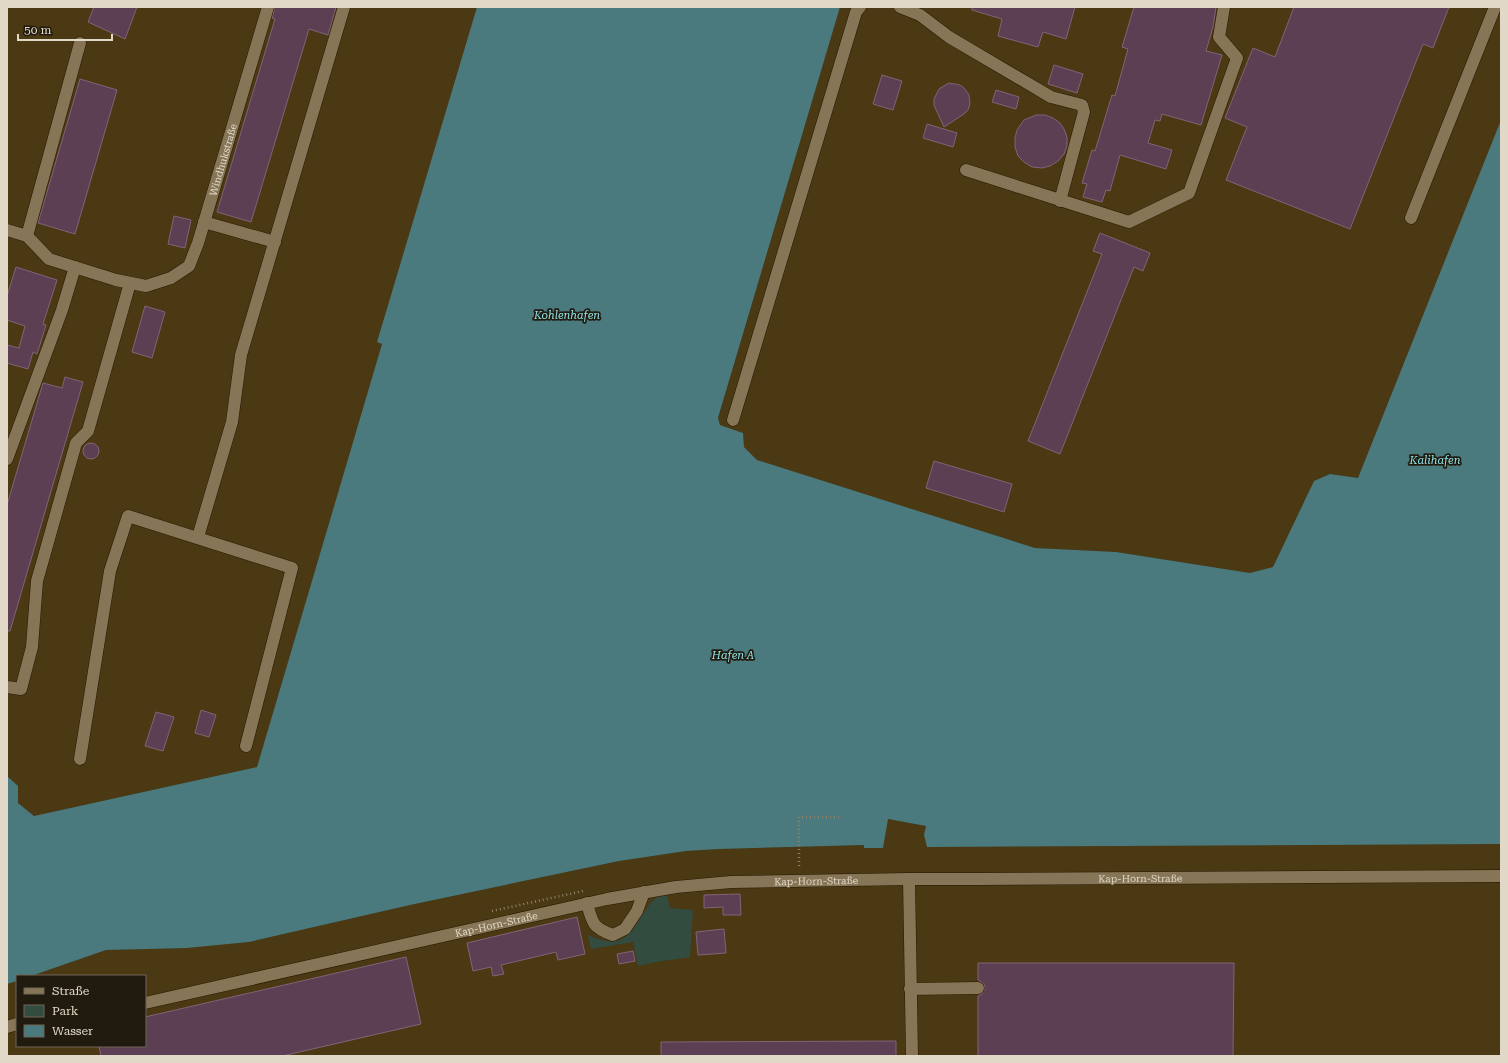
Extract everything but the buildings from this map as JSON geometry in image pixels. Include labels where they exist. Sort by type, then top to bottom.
[{"type":"street","name":"Windhukstraße","points":[[130,283],[146,286],[171,278],[189,266],[198,243],[268,7]]},
{"type":"street","points":[[198,537],[232,422],[241,355],[344,7]]},
{"type":"street","points":[[733,420],[856,12],[860,7]]},
{"type":"street","points":[[900,7],[920,15],[950,37],[1051,96],[1082,106],[1084,112],[1060,201]]},
{"type":"street","points":[[966,170],[1129,222],[1189,192],[1237,58],[1219,37],[1224,7]]},
{"type":"street","points":[[1411,218],[1495,7]]},
{"type":"street","points":[[27,236],[80,43]]},
{"type":"street","points":[[204,222],[275,242]]},
{"type":"street","points":[[7,230],[27,236],[49,259],[130,283],[88,431],[76,443],[37,581],[32,647],[21,690],[7,687]]},
{"type":"street","points":[[7,459],[62,310],[75,267]]},
{"type":"street","points":[[80,759],[110,571],[128,516],[292,568],[246,746]]},
{"type":"street","name":"Kap-Horn-Straße","points":[[146,1002],[587,903],[644,892],[731,882],[908,879],[1501,876]]},
{"type":"street","points":[[908,879],[912,1056]]},
{"type":"street","points":[[587,903],[592,920],[600,930],[613,935],[625,929],[637,911],[644,892]]},
{"type":"street","points":[[910,989],[978,988]]},
{"type":"path","points":[[799,866],[799,817],[839,817]]},
{"type":"shaded area","points":[[7,7],[477,7],[377,342],[382,344],[257,767],[34,816],[18,803],[18,786],[7,776]]},
{"type":"shaded area","points":[[840,7],[1501,7],[1501,120],[1358,478],[1330,474],[1314,481],[1273,567],[1250,573],[1116,552],[1035,548],[757,460],[744,447],[743,433],[720,425],[718,419]]},
{"type":"shaded area","points":[[888,819],[926,826],[924,835],[927,847],[1501,844],[1501,1056],[7,1056],[7,984],[16,981],[16,1047],[146,1047],[146,975],[34,975],[106,950],[187,948],[249,942],[410,905],[619,861],[686,851],[864,845],[864,848]]},
{"type":"green space","points":[[667,896],[670,908],[693,910],[690,957],[638,966],[633,942],[591,949],[588,935],[600,940],[618,941],[630,933],[656,898]]},
{"type":"water","name":"Hafen A","points":[[477,7],[840,7],[718,418],[720,425],[743,433],[744,447],[757,460],[1035,548],[1116,552],[1250,573],[1273,567],[1314,481],[1330,474],[1358,478],[1501,120],[1501,844],[927,847],[924,835],[926,826],[888,819],[883,848],[864,848],[864,845],[719,849],[686,851],[619,861],[410,905],[249,942],[187,948],[106,950],[34,975],[16,975],[16,981],[7,984],[7,776],[18,786],[18,803],[34,816],[257,767],[382,344],[377,342]]},
{"type":"water label","name":"Kohlenhafen","points":[[567,315]]},
{"type":"water label","name":"Kalihafen","points":[[1435,460]]}]
